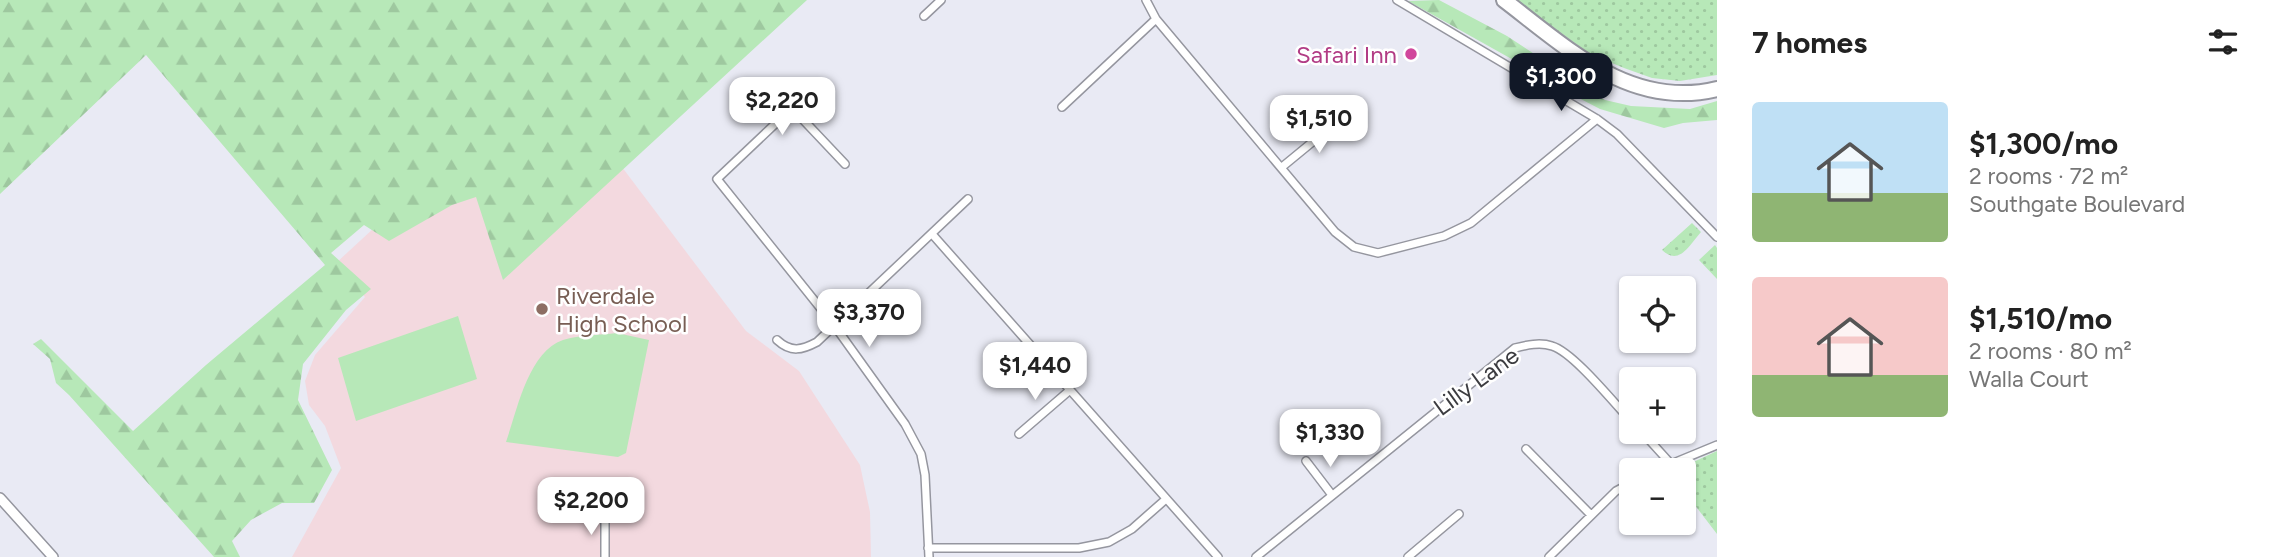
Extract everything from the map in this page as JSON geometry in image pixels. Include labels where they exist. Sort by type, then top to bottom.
[{"type":"highway","points":[[1504,0],[1586,63],[1630,85],[1658,91],[1689,93],[1717,89]]},
{"type":"street","points":[[924,16],[941,0]]},
{"type":"street","points":[[1146,0],[1156,19],[1335,232],[1354,247],[1378,253],[1444,236],[1471,223],[1597,119]]},
{"type":"street","points":[[1397,0],[1618,134],[1717,237]]},
{"type":"street","points":[[1062,107],[1156,19]]},
{"type":"street","points":[[845,164],[792,108],[717,178],[834,325],[905,425],[921,454],[925,475],[929,553],[1079,548],[1109,542],[1132,529],[1166,499]]},
{"type":"street","points":[[1282,167],[1338,121]]},
{"type":"street","points":[[777,340],[787,348],[804,349],[817,342],[968,199]]},
{"type":"street","points":[[932,234],[1218,557]]},
{"type":"street","name":"Lilly Lane","points":[[1256,557],[1515,348],[1534,343],[1554,346],[1570,356],[1619,408]]},
{"type":"street","points":[[1019,434],[1070,390]]},
{"type":"street","points":[[1653,444],[1666,458]]},
{"type":"street","points":[[1686,458],[1717,445]]},
{"type":"street","points":[[1526,449],[1591,515]]},
{"type":"street","points":[[1306,461],[1332,495]]},
{"type":"street","points":[[1549,557],[1619,489]]},
{"type":"street","points":[[0,498],[53,557]]},
{"type":"street","points":[[1408,557],[1459,514]]},
{"type":"street","points":[[605,517],[605,557]]},
{"type":"shaded area","name":"Riverdale High School","points":[[547,68],[746,331],[799,371],[860,465],[870,512],[871,557],[292,557],[341,468],[325,426],[309,405],[305,381],[315,355],[365,297],[335,264]]},
{"type":"green space","points":[[0,0],[807,0],[503,280],[476,197],[452,205],[389,241],[364,225],[331,253],[371,289],[346,310],[303,364],[298,400],[332,470],[314,503],[282,503],[251,520],[232,541],[240,557],[214,557],[56,383],[50,359],[33,344],[41,339],[133,431],[206,365],[325,265],[146,55],[0,194]]},
{"type":"green space","points":[[1439,0],[1507,36],[1569,81],[1605,100],[1631,106],[1690,109],[1717,101],[1717,120],[1683,123],[1664,128],[1600,109],[1408,1]]},
{"type":"green space","points":[[1515,0],[1717,0],[1717,75],[1680,81],[1652,78],[1624,68],[1590,54]]},
{"type":"green space","points":[[1692,223],[1701,232],[1688,248],[1674,256],[1662,250]]},
{"type":"green space","points":[[1715,245],[1717,248],[1717,279],[1699,260]]},
{"type":"green space","points":[[458,316],[477,379],[356,421],[338,358]]},
{"type":"green space","points":[[617,333],[649,340],[626,453],[618,457],[506,442],[532,369],[551,347],[569,338]]},
{"type":"green space","points":[[1717,451],[1717,534],[1696,507],[1696,461]]},
{"type":"place","name":"Safari Inn","points":[[1411,54]]},
{"type":"place","name":"Riverdale High School","points":[[542,309]]}]
